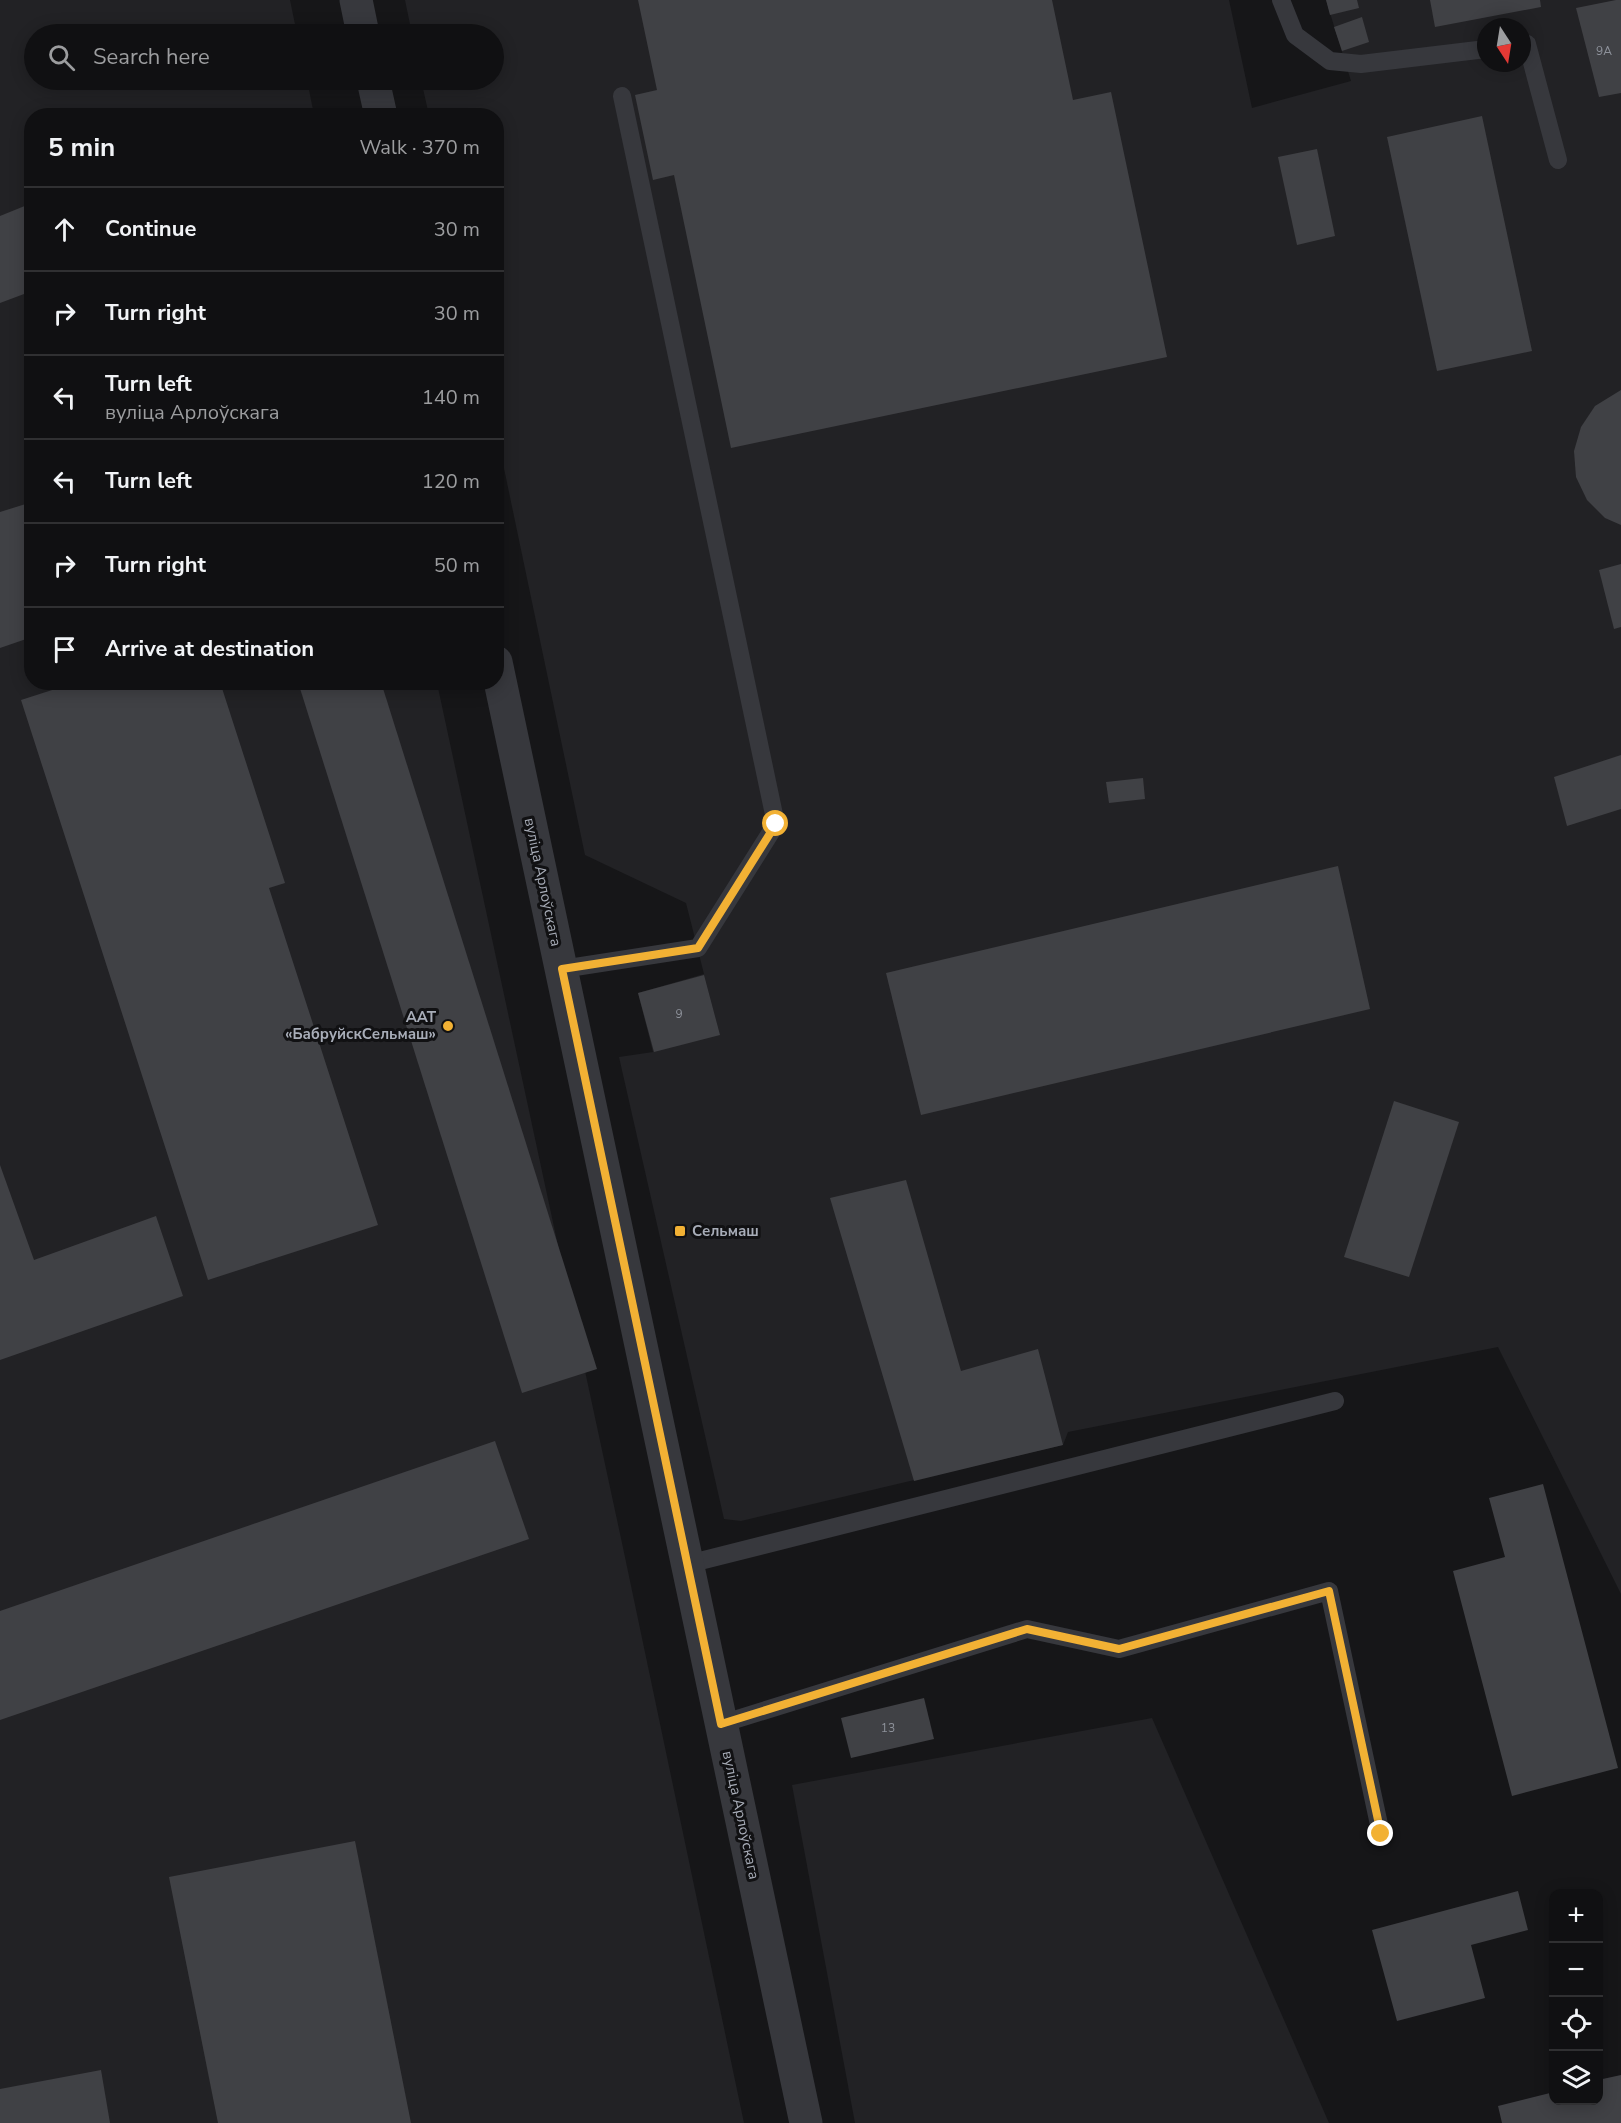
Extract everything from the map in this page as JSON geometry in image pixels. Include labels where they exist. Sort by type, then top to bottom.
[{"type":"street","points":[[356,0],[361,24]]},
{"type":"street","points":[[375,90],[379,108]]},
{"type":"street","name":"вуліца Арлоўскага","points":[[502,690],[806,2123]]},
{"type":"lane","points":[[1281,0],[1295,35],[1330,61],[1361,64],[1477,50]]},
{"type":"lane","points":[[1531,59],[1558,160]]},
{"type":"lane","points":[[562,969],[698,948],[776,824],[622,96]]},
{"type":"lane","points":[[688,1564],[1335,1401]]},
{"type":"lane","points":[[721,1724],[1027,1629],[1119,1649],[1329,1591],[1381,1834]]},
{"type":"shaded area","name":"ААТ «БабруйскСельмаш»","points":[[0,0],[290,0],[295,24],[24,24],[24,90],[309,90],[313,108],[24,108],[24,690],[439,690],[744,2123],[0,2123]]},
{"type":"shaded area","points":[[405,0],[1229,0],[1252,108],[1351,81],[1326,0],[1621,0],[1621,1594],[1498,1347],[1068,1432],[1063,1445],[741,1521],[724,1519],[619,1057],[653,1052],[638,993],[704,974],[686,903],[585,855],[504,468],[504,108],[427,108],[423,90],[504,90],[504,24],[410,24]]},
{"type":"shaded area","points":[[1152,1718],[1329,2123],[855,2123],[792,1785]]},
{"type":"building","points":[[638,0],[1052,0],[1073,100],[1111,92],[1167,357],[731,448],[674,175],[653,180],[635,95],[657,90]]},
{"type":"building","points":[[1326,0],[1357,0],[1359,8],[1330,15]]},
{"type":"building","points":[[1430,0],[1540,0],[1541,7],[1435,27]]},
{"type":"building","points":[[1621,0],[1621,93],[1599,97],[1576,8]]},
{"type":"building","points":[[1362,17],[1369,42],[1342,51],[1334,27]]},
{"type":"building","points":[[1482,116],[1532,351],[1437,371],[1387,137]]},
{"type":"building","points":[[1317,149],[1335,236],[1297,245],[1278,157]]},
{"type":"building","points":[[24,206],[24,294],[0,303],[0,216]]},
{"type":"building","points":[[1621,390],[1621,525],[1605,518],[1587,500],[1576,477],[1574,451],[1581,427],[1595,406]]},
{"type":"building","points":[[24,504],[24,640],[0,648],[0,512]]},
{"type":"building","points":[[1621,564],[1621,627],[1614,629],[1599,570]]},
{"type":"building","points":[[52,690],[223,690],[285,883],[269,888],[378,1225],[208,1280],[21,700]]},
{"type":"building","name":"ААТ «БабруйскСельмаш»","points":[[301,690],[384,690],[597,1369],[522,1393]]},
{"type":"building","points":[[1621,755],[1621,809],[1567,826],[1554,777]]},
{"type":"building","points":[[1143,778],[1145,799],[1109,803],[1106,782]]},
{"type":"building","points":[[1338,866],[1370,1009],[921,1115],[886,973]]},
{"type":"building","points":[[704,975],[720,1035],[654,1052],[638,993]]},
{"type":"building","points":[[1394,1101],[1459,1122],[1409,1277],[1344,1257]]},
{"type":"building","points":[[0,1165],[34,1260],[156,1216],[183,1296],[0,1360]]},
{"type":"building","points":[[906,1180],[961,1371],[1038,1349],[1063,1445],[914,1481],[830,1198]]},
{"type":"building","points":[[495,1441],[529,1539],[0,1720],[0,1611]]},
{"type":"building","points":[[1543,1484],[1618,1768],[1512,1796],[1453,1571],[1505,1557],[1489,1498]]},
{"type":"building","points":[[924,1698],[934,1739],[851,1758],[841,1718]]},
{"type":"building","points":[[355,1841],[411,2123],[218,2123],[169,1877]]},
{"type":"building","points":[[1518,1891],[1528,1930],[1471,1945],[1485,1998],[1397,2021],[1372,1930]]},
{"type":"building","points":[[101,2070],[110,2123],[0,2123],[0,2089]]},
{"type":"building","points":[[1621,2075],[1621,2123],[1502,2123],[1498,2106],[1549,2093],[1549,2105],[1603,2105],[1603,2079]]},
{"type":"place","name":"ААТ «БабруйскСельмаш»","points":[[448,1026]]},
{"type":"place","name":"Сельмаш","points":[[680,1231]]},
{"type":"route","points":[[776,824],[698,948],[562,969],[721,1724],[1027,1629],[1119,1649],[1329,1591],[1381,1834]]}]
